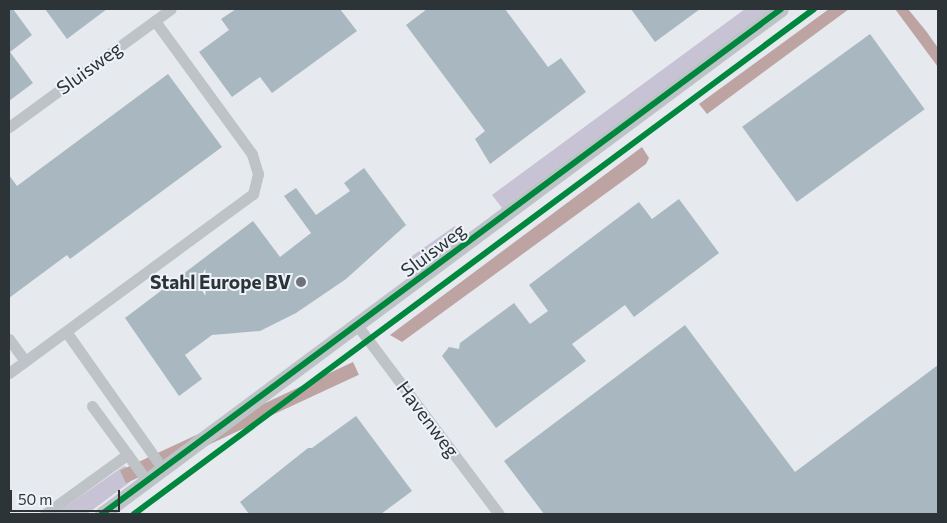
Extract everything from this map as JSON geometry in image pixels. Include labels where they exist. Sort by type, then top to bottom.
[{"type":"street","name":"Sluisweg","points":[[9,127],[171,9]]},
{"type":"street","name":"Sluisweg","points":[[102,514],[781,9]]},
{"type":"street","points":[[9,373],[253,194],[258,174],[252,154],[155,21]]},
{"type":"street","name":"Havenweg","points":[[357,325],[498,514]]},
{"type":"street","points":[[67,332],[163,469]]},
{"type":"street","points":[[9,339],[25,361]]},
{"type":"street","points":[[92,406],[147,481]]},
{"type":"street","points":[[45,514],[128,454]]},
{"type":"shaded area","points":[[745,9],[770,9],[502,208],[492,195]]},
{"type":"shaded area","points":[[829,9],[849,9],[707,114],[699,104]]},
{"type":"shaded area","points":[[895,9],[908,9],[926,31],[938,48],[938,67]]},
{"type":"shaded area","points":[[642,147],[649,158],[646,164],[402,342],[390,335]]},
{"type":"shaded area","points":[[455,226],[462,237],[411,275],[402,263]]},
{"type":"shaded area","points":[[353,362],[359,375],[126,483],[120,471]]},
{"type":"shaded area","points":[[124,466],[131,470],[130,482],[87,514],[55,514]]},
{"type":"building","points":[[9,9],[13,9],[32,35],[10,52],[33,83],[9,101]]},
{"type":"building","points":[[45,9],[107,9],[67,39]]},
{"type":"building","points":[[236,9],[340,9],[357,31],[272,93],[260,77],[232,97],[199,52],[229,30],[221,19]]},
{"type":"building","points":[[427,9],[505,9],[548,67],[561,58],[586,92],[490,164],[475,139],[485,131],[406,25]]},
{"type":"building","points":[[631,9],[700,9],[655,42]]},
{"type":"building","points":[[870,34],[925,109],[797,202],[742,127]]},
{"type":"building","points":[[168,74],[222,147],[70,259],[67,255],[9,298],[9,175],[17,186]]},
{"type":"building","name":"Stahl Europe BV","points":[[364,168],[406,225],[346,279],[296,313],[260,331],[212,335],[185,355],[202,379],[179,396],[125,318],[253,221],[280,257],[311,233],[284,196],[296,188],[316,215],[350,191],[344,183]]},
{"type":"building","points":[[679,199],[719,253],[634,317],[625,305],[572,344],[586,361],[496,428],[442,356],[449,347],[459,349],[460,343],[514,303],[530,324],[548,311],[529,285],[639,202],[652,219]]},
{"type":"building","points":[[685,325],[795,472],[938,365],[938,514],[544,514],[504,461]]},
{"type":"building","points":[[356,416],[412,491],[381,514],[249,514],[240,502],[308,448],[312,448]]},
{"type":"cycle path","points":[[102,514],[781,9]]},
{"type":"cycle path","points":[[134,514],[814,9]]},
{"type":"place","name":"Stahl Europe BV","points":[[301,282]]}]
